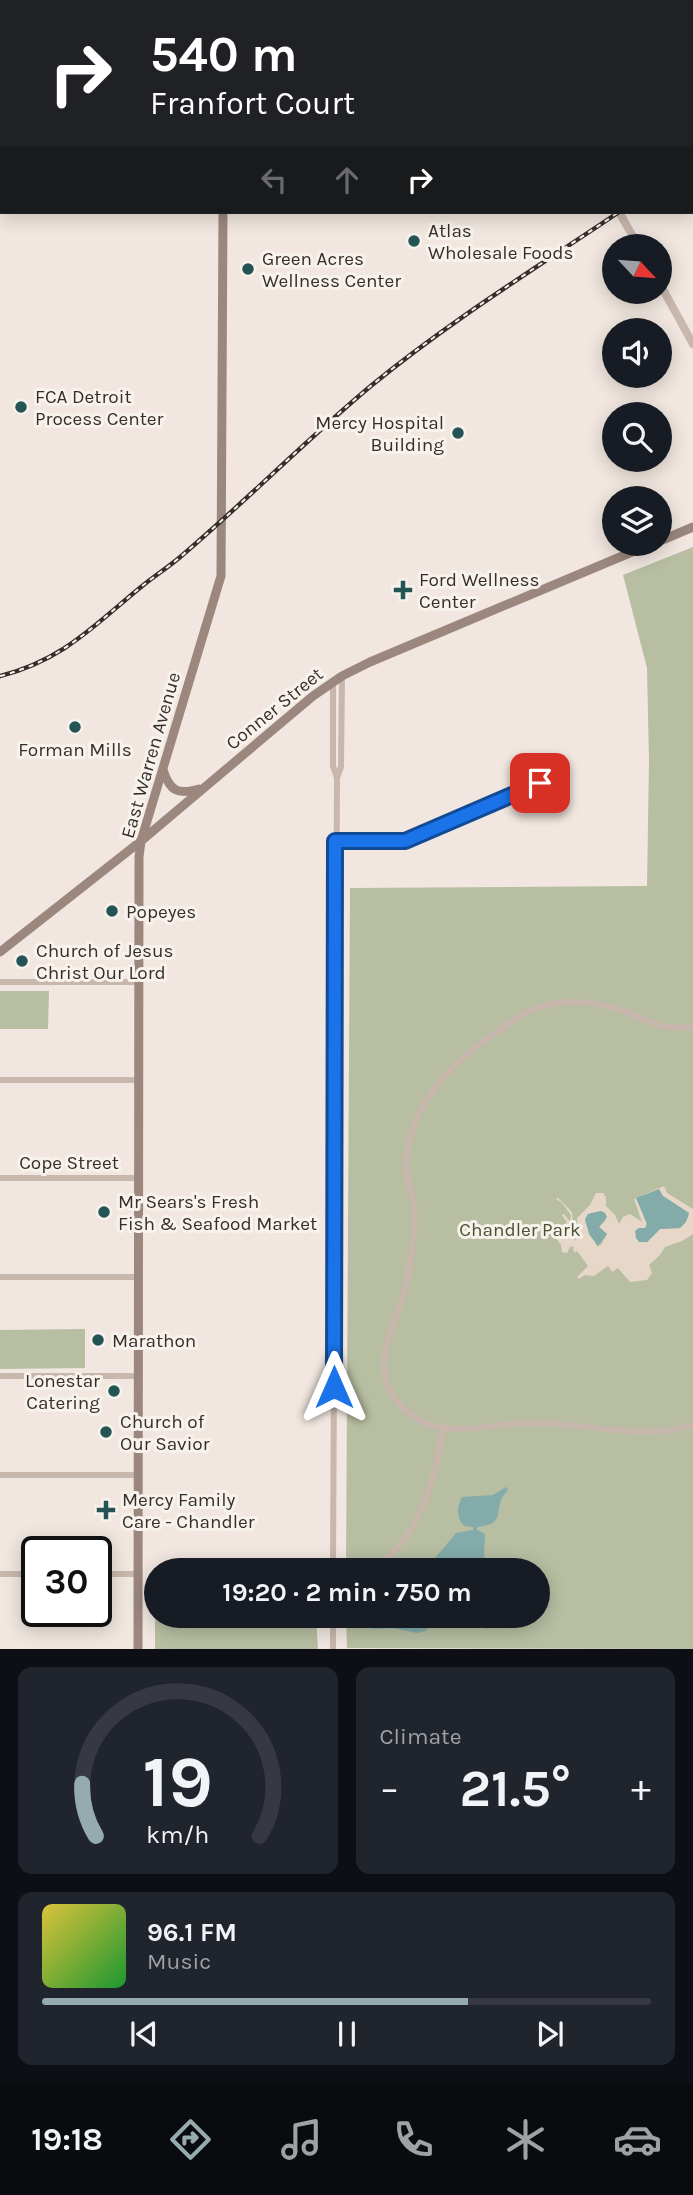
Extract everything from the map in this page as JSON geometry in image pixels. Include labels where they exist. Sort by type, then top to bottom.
[{"type":"main road","name":"East Warren Avenue","points":[[138,1649],[139,857],[141,841],[221,576],[222,214]]},
{"type":"main road","points":[[672,536],[693,527]]},
{"type":"main road","name":"Conner Street","points":[[0,951],[141,841],[313,696],[337,679],[623,556]]},
{"type":"main road","points":[[163,769],[167,782],[174,790],[188,792],[204,788]]},
{"type":"street","points":[[620,214],[632,234]]},
{"type":"street","points":[[671,304],[693,344]]},
{"type":"street","points":[[332,1558],[337,778],[333,766],[337,679]]},
{"type":"street","points":[[335,841],[405,841],[540,783]]},
{"type":"street","points":[[0,982],[139,982]]},
{"type":"street","points":[[693,1027],[669,1028],[597,1004],[548,1004],[526,1013],[477,1045],[453,1065],[427,1099],[412,1131],[407,1151],[406,1168],[414,1209],[414,1226],[406,1284],[385,1345],[384,1367],[389,1388],[401,1405],[424,1422],[443,1427],[551,1424],[658,1433],[693,1425]]},
{"type":"street","points":[[0,1080],[138,1080]]},
{"type":"street","name":"Cope Street","points":[[0,1178],[138,1178]]},
{"type":"street","points":[[0,1277],[138,1277]]},
{"type":"street","points":[[0,1376],[138,1376]]},
{"type":"street","points":[[386,1558],[392,1554],[415,1518],[434,1472],[443,1427]]},
{"type":"street","points":[[0,1475],[138,1475]]},
{"type":"street","points":[[0,1574],[21,1574]]},
{"type":"street","points":[[112,1574],[138,1574]]},
{"type":"street","points":[[332,1649],[333,1628]]},
{"type":"green space","name":"Chandler Park","points":[[693,547],[693,1649],[347,1648],[346,1628],[550,1628],[550,1558],[346,1558],[350,888],[647,886],[647,668],[623,575]]},
{"type":"green space","points":[[0,991],[49,991],[48,1029],[0,1029]]},
{"type":"green space","points":[[85,1329],[85,1368],[0,1369],[0,1330]]},
{"type":"green space","points":[[155,1628],[317,1628],[318,1649],[155,1649]]},
{"type":"shaded area","points":[[664,1186],[667,1193],[693,1209],[693,1234],[665,1247],[649,1265],[652,1273],[647,1280],[630,1282],[618,1268],[612,1272],[608,1266],[594,1276],[585,1275],[579,1279],[577,1277],[588,1266],[577,1251],[574,1253],[573,1246],[567,1253],[562,1252],[561,1245],[547,1226],[556,1235],[567,1222],[562,1215],[570,1222],[571,1215],[556,1199],[550,1201],[558,1198],[572,1212],[575,1241],[578,1236],[577,1218],[590,1205],[596,1193],[603,1193],[606,1197],[606,1206],[619,1224],[623,1217],[630,1214],[642,1222],[634,1199]],"holes":[[[663,1196],[689,1213],[688,1218],[680,1228],[660,1229],[647,1242],[642,1229],[647,1224],[637,1199]],[[601,1211],[606,1220],[599,1227],[607,1234],[601,1245],[597,1246],[585,1222],[591,1213]]]},
{"type":"water","points":[[659,1189],[663,1196],[689,1213],[686,1222],[680,1228],[660,1229],[647,1242],[639,1242],[635,1231],[645,1228],[647,1224],[636,1198]]},
{"type":"water","points":[[601,1211],[607,1217],[599,1227],[607,1234],[598,1246],[589,1234],[585,1219],[588,1214]]},
{"type":"water","points":[[506,1487],[508,1490],[500,1503],[497,1518],[487,1525],[477,1527],[477,1530],[485,1534],[485,1558],[435,1558],[456,1533],[473,1530],[473,1527],[464,1526],[459,1516],[458,1508],[462,1497],[493,1495]]},
{"type":"water","points":[[392,1628],[429,1628],[417,1633]]},
{"type":"railway","points":[[0,676],[42,661],[76,640],[179,558],[347,406],[402,361],[616,214]]},
{"type":"place","name":"Atlas Wholesale Foods","points":[[414,241]]},
{"type":"place","name":"Green Acres Wellness Center","points":[[248,269]]},
{"type":"place","name":"FCA Detroit Process Center","points":[[21,407]]},
{"type":"place","name":"Mercy Hospital Building","points":[[458,433]]},
{"type":"place","name":"Ford Wellness Center","points":[[403,590]]},
{"type":"place","name":"Forman Mills","points":[[75,727]]},
{"type":"place","name":"Popeyes","points":[[112,911]]},
{"type":"place","name":"Church of Jesus Christ Our Lord","points":[[22,961]]},
{"type":"place","name":"Mr Sears's Fresh Fish & Seafood Market","points":[[104,1212]]},
{"type":"place","name":"Marathon","points":[[98,1340]]},
{"type":"place","name":"Lonestar Catering","points":[[114,1391]]},
{"type":"place","name":"Church of Our Savior","points":[[106,1432]]},
{"type":"place","name":"Mercy Family Care - Chandler","points":[[106,1510]]},
{"type":"route","points":[[334,1387],[335,841],[405,841],[540,783]]}]
